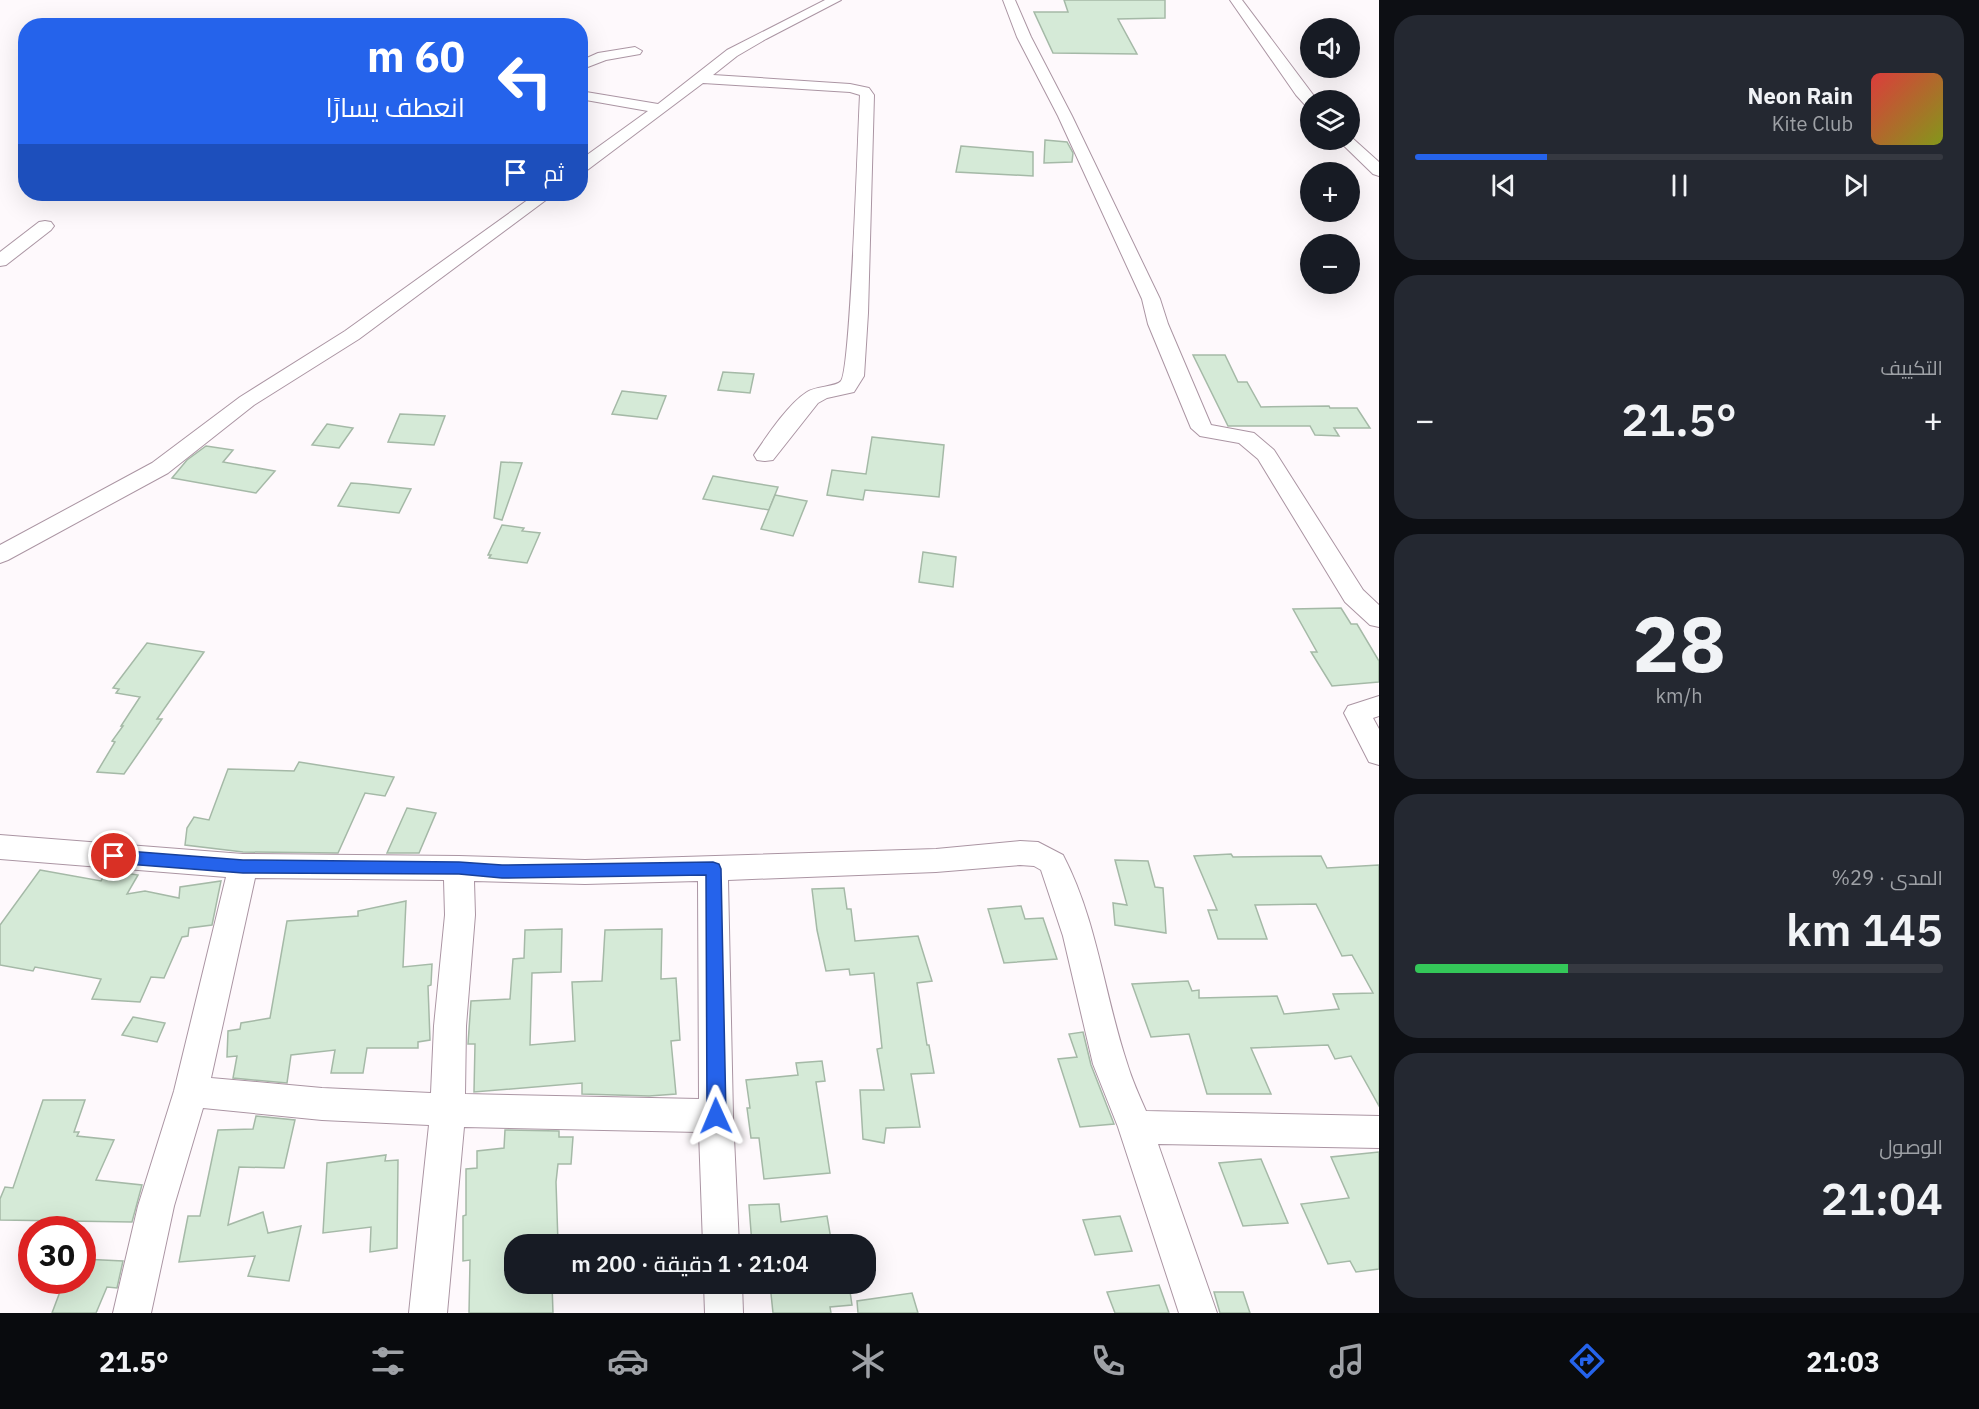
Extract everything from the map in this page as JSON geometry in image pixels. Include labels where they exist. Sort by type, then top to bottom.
[{"type":"street","points":[[588,162],[750,42],[835,0]]},
{"type":"street","points":[[1009,0],[1024,37],[1065,116],[1151,299],[1158,324],[1202,428],[1207,432],[1248,440],[1266,455],[1349,589],[1363,606],[1379,619]]},
{"type":"street","points":[[1236,0],[1302,90]]},
{"type":"street","points":[[588,63],[603,56],[635,51]]},
{"type":"street","points":[[701,79],[850,88],[864,91],[867,95],[859,323],[854,376],[846,389],[813,396],[765,455]]},
{"type":"street","points":[[588,95],[661,109]]},
{"type":"street","points":[[1357,150],[1379,171]]},
{"type":"street","points":[[0,555],[160,468],[247,401],[352,335],[536,201]]},
{"type":"street","points":[[0,261],[45,226]]},
{"type":"street","points":[[1379,706],[1357,713],[1379,755]]},
{"type":"street","points":[[0,847],[243,866],[459,868],[502,871],[713,869],[907,861],[1020,853],[1038,854],[1053,863],[1069,906],[1110,1064],[1135,1127],[1198,1313]]},
{"type":"street","points":[[132,1313],[156,1206],[191,1090],[243,866]]},
{"type":"street","points":[[428,1313],[448,1112],[450,1026],[460,915],[459,868]]},
{"type":"street","points":[[713,869],[716,1116],[721,1234]]},
{"type":"street","points":[[191,1090],[270,1100],[448,1112],[550,1111],[716,1116]]},
{"type":"street","points":[[1135,1127],[1379,1132]]},
{"type":"street","points":[[723,1294],[724,1313]]},
{"type":"building","points":[[1064,0],[1165,0],[1165,18],[1118,19],[1137,54],[1053,53],[1034,12],[1068,12]]},
{"type":"building","points":[[1045,140],[1067,142],[1073,153],[1072,162],[1044,163]]},
{"type":"building","points":[[961,146],[1033,152],[1033,176],[956,172]]},
{"type":"building","points":[[1193,355],[1225,355],[1238,382],[1247,382],[1261,407],[1357,408],[1370,428],[1334,428],[1339,436],[1315,435],[1310,426],[1228,426]]},
{"type":"building","points":[[723,372],[754,374],[750,393],[718,390]]},
{"type":"building","points":[[622,391],[666,396],[657,419],[612,414]]},
{"type":"building","points":[[400,414],[445,416],[434,445],[388,442]]},
{"type":"building","points":[[327,424],[353,428],[339,448],[312,445]]},
{"type":"building","points":[[872,437],[944,445],[939,497],[865,490],[863,500],[827,495],[832,470],[866,474]]},
{"type":"building","points":[[206,446],[233,450],[223,462],[275,471],[256,493],[172,478],[187,460]]},
{"type":"building","points":[[501,462],[522,463],[502,520],[494,518]]},
{"type":"building","points":[[713,476],[778,487],[769,510],[703,499]]},
{"type":"building","points":[[351,483],[411,489],[399,513],[338,506]]},
{"type":"building","points":[[775,495],[807,501],[793,536],[761,529]]},
{"type":"building","points":[[502,525],[540,533],[527,563],[489,558],[491,555],[488,555]]},
{"type":"building","points":[[923,552],[956,557],[953,587],[919,582]]},
{"type":"building","points":[[1341,608],[1351,624],[1357,624],[1379,661],[1379,682],[1332,686],[1311,652],[1317,652],[1293,609]]},
{"type":"building","points":[[147,643],[204,652],[157,719],[162,719],[124,774],[97,772],[115,742],[112,741],[140,697],[116,693],[119,689],[113,688]]},
{"type":"building","points":[[299,762],[394,777],[385,796],[365,793],[338,853],[243,852],[185,845],[187,828],[194,817],[209,820],[228,769],[294,771]]},
{"type":"building","points":[[407,808],[436,813],[419,853],[387,853]]},
{"type":"building","points":[[1231,854],[1233,857],[1321,856],[1327,868],[1379,865],[1379,1106],[1351,1056],[1335,1059],[1328,1045],[1251,1048],[1271,1094],[1207,1094],[1189,1034],[1151,1037],[1132,984],[1188,981],[1192,991],[1199,990],[1199,998],[1277,996],[1284,1014],[1339,1009],[1333,994],[1373,993],[1352,955],[1342,956],[1316,904],[1255,905],[1267,939],[1218,939],[1208,910],[1217,910],[1194,856]]},
{"type":"building","points":[[1115,860],[1148,861],[1155,887],[1163,888],[1166,933],[1115,925],[1113,903],[1127,905]]},
{"type":"building","points":[[40,870],[101,881],[107,870],[138,875],[127,894],[145,891],[179,898],[180,887],[221,881],[212,925],[189,928],[188,936],[182,937],[164,978],[151,977],[140,1002],[92,999],[101,979],[35,967],[33,971],[0,965],[0,925]]},
{"type":"building","points":[[844,888],[847,909],[851,909],[855,941],[918,936],[932,981],[917,983],[934,1073],[911,1074],[920,1127],[886,1128],[884,1143],[863,1139],[860,1090],[884,1090],[877,1049],[882,1048],[874,973],[850,975],[849,969],[826,971],[817,930],[812,889]]},
{"type":"building","points":[[406,901],[403,967],[432,964],[431,985],[428,986],[430,1040],[418,1042],[418,1048],[367,1048],[363,1073],[331,1073],[335,1050],[291,1055],[287,1083],[233,1078],[237,1056],[227,1057],[228,1031],[240,1029],[241,1023],[270,1018],[287,921],[358,916],[358,911]]},
{"type":"building","points":[[1021,906],[1025,919],[1043,918],[1057,959],[1004,963],[988,909]]},
{"type":"building","points":[[562,929],[561,972],[532,973],[530,1045],[575,1041],[572,982],[602,981],[605,930],[662,929],[661,979],[676,978],[680,1040],[671,1041],[676,1094],[649,1096],[582,1094],[582,1083],[474,1092],[475,1044],[468,1044],[471,1001],[510,999],[513,959],[524,958],[525,930]]},
{"type":"building","points":[[133,1017],[165,1023],[157,1042],[122,1035]]},
{"type":"building","points":[[1083,1032],[1091,1065],[1114,1124],[1080,1127],[1058,1059],[1077,1057],[1069,1034]]},
{"type":"building","points":[[822,1061],[825,1081],[816,1082],[830,1173],[764,1179],[759,1138],[751,1138],[746,1080],[798,1075],[796,1063]]},
{"type":"building","points":[[43,1100],[85,1100],[74,1132],[79,1132],[77,1136],[114,1140],[96,1180],[142,1185],[132,1222],[96,1221],[96,1216],[18,1216],[18,1220],[0,1220],[0,1199],[5,1187],[13,1188]]},
{"type":"building","points":[[256,1116],[295,1120],[284,1168],[239,1167],[228,1225],[263,1212],[268,1233],[301,1226],[289,1281],[248,1276],[255,1256],[179,1262],[188,1216],[200,1216],[218,1130],[253,1129]]},
{"type":"building","points":[[505,1130],[559,1131],[559,1137],[573,1137],[571,1164],[558,1164],[556,1182],[558,1234],[504,1234],[504,1294],[552,1294],[553,1313],[469,1313],[470,1260],[463,1261],[466,1169],[477,1168],[477,1151],[504,1148]]},
{"type":"building","points":[[1379,1152],[1379,1269],[1356,1272],[1350,1261],[1328,1264],[1301,1204],[1349,1198],[1331,1157]]},
{"type":"building","points":[[386,1155],[385,1161],[398,1160],[397,1248],[370,1252],[371,1227],[323,1233],[327,1163]]},
{"type":"building","points":[[1261,1159],[1288,1223],[1243,1226],[1219,1163]]},
{"type":"building","points":[[779,1204],[781,1222],[827,1216],[830,1234],[751,1234],[749,1205]]},
{"type":"building","points":[[1120,1216],[1132,1251],[1095,1255],[1083,1220]]},
{"type":"building","points":[[96,1260],[123,1261],[117,1288],[107,1287],[96,1313],[52,1313],[59,1294],[96,1294]]},
{"type":"building","points":[[1159,1285],[1169,1313],[1115,1313],[1107,1292]]},
{"type":"building","points":[[1214,1292],[1243,1292],[1250,1313],[1220,1313]]},
{"type":"building","points":[[912,1293],[918,1313],[858,1313],[857,1301]]},
{"type":"building","points":[[771,1294],[850,1294],[852,1305],[830,1307],[831,1313],[773,1313]]},
{"type":"route","points":[[114,856],[243,866],[459,868],[502,871],[713,869],[716,1116]]}]
